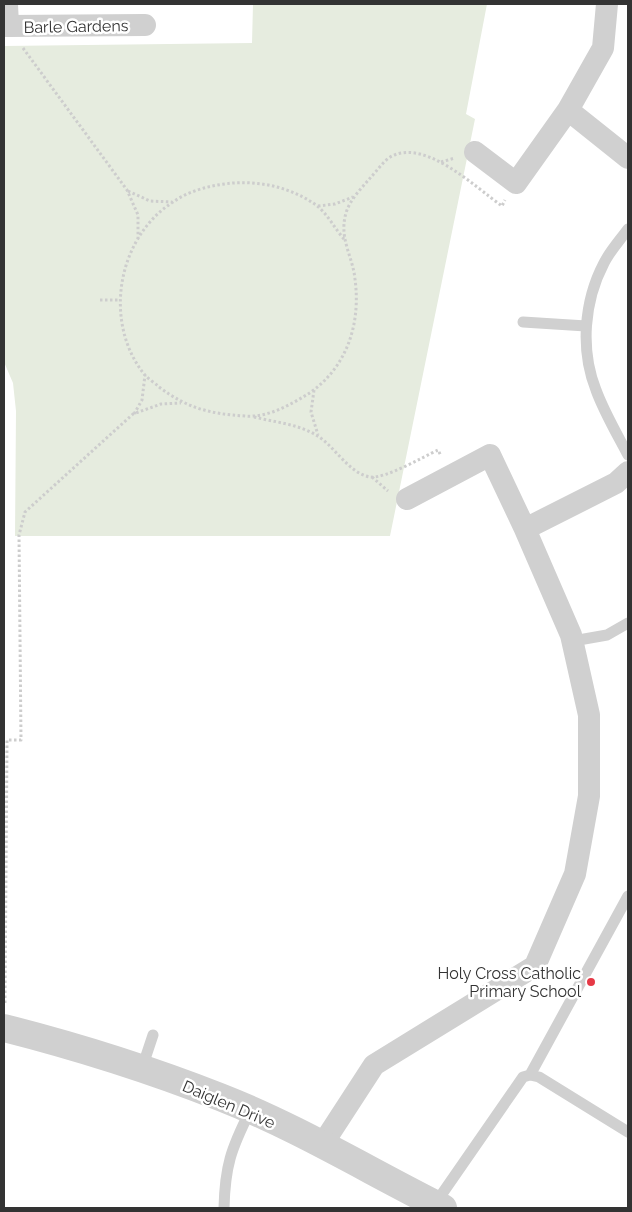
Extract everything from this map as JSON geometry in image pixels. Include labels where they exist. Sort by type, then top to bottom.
[{"type":"street","name":"Barle Gardens","points":[[7,4],[6,26],[145,25]]},
{"type":"street","points":[[475,152],[516,183],[568,110],[603,48],[607,4]]},
{"type":"street","points":[[568,110],[628,158]]},
{"type":"street","points":[[322,1145],[374,1065],[535,966],[575,874],[589,796],[589,715],[573,641],[525,529],[490,455],[407,499]]},
{"type":"street","points":[[525,529],[616,483],[628,472]]},
{"type":"street","name":"Daiglen Drive","points":[[4,1015],[61,1042],[220,1097],[322,1145],[439,1206]]},
{"type":"lane","points":[[628,229],[604,262],[592,293],[586,326],[587,358],[595,390],[628,456]]},
{"type":"lane","points":[[523,322],[586,326]]},
{"type":"lane","points":[[573,641],[607,635],[628,623]]},
{"type":"lane","points":[[439,1206],[517,1082],[530,1074],[628,896]]},
{"type":"lane","points":[[141,1070],[153,1035]]},
{"type":"lane","points":[[530,1074],[539,1077],[628,1132]]},
{"type":"lane","points":[[224,1208],[226,1171],[235,1141],[250,1111]]},
{"type":"path","points":[[6,26],[127,190],[138,215],[138,239]]},
{"type":"path","points":[[253,417],[289,406],[322,385],[345,355],[357,317],[355,278],[344,239],[344,216],[354,196],[391,156],[407,152],[424,153],[441,162],[502,206],[516,183]]},
{"type":"path","points":[[344,239],[317,206],[283,188],[247,182],[208,186],[173,202],[144,228],[126,262],[119,300],[126,340],[145,375],[176,400],[213,414],[253,417],[306,429],[318,436],[356,470],[371,477],[395,471],[438,450],[451,475]]},
{"type":"path","points":[[127,190],[150,201],[173,202]]},
{"type":"path","points":[[317,206],[336,204],[354,196]]},
{"type":"path","points":[[100,300],[119,300]]},
{"type":"path","points":[[4,1015],[7,740],[21,740],[18,535],[25,512],[133,414],[142,400],[145,375]]},
{"type":"path","points":[[314,389],[311,412],[318,436]]},
{"type":"path","points":[[133,414],[161,404],[184,403]]},
{"type":"shaded area","points":[[253,4],[487,4],[466,114],[475,119],[390,536],[15,536],[16,411],[13,383],[4,362],[4,46],[252,43]]},
{"type":"place","name":"Holy Cross Catholic Primary School","points":[[591,982]]}]
